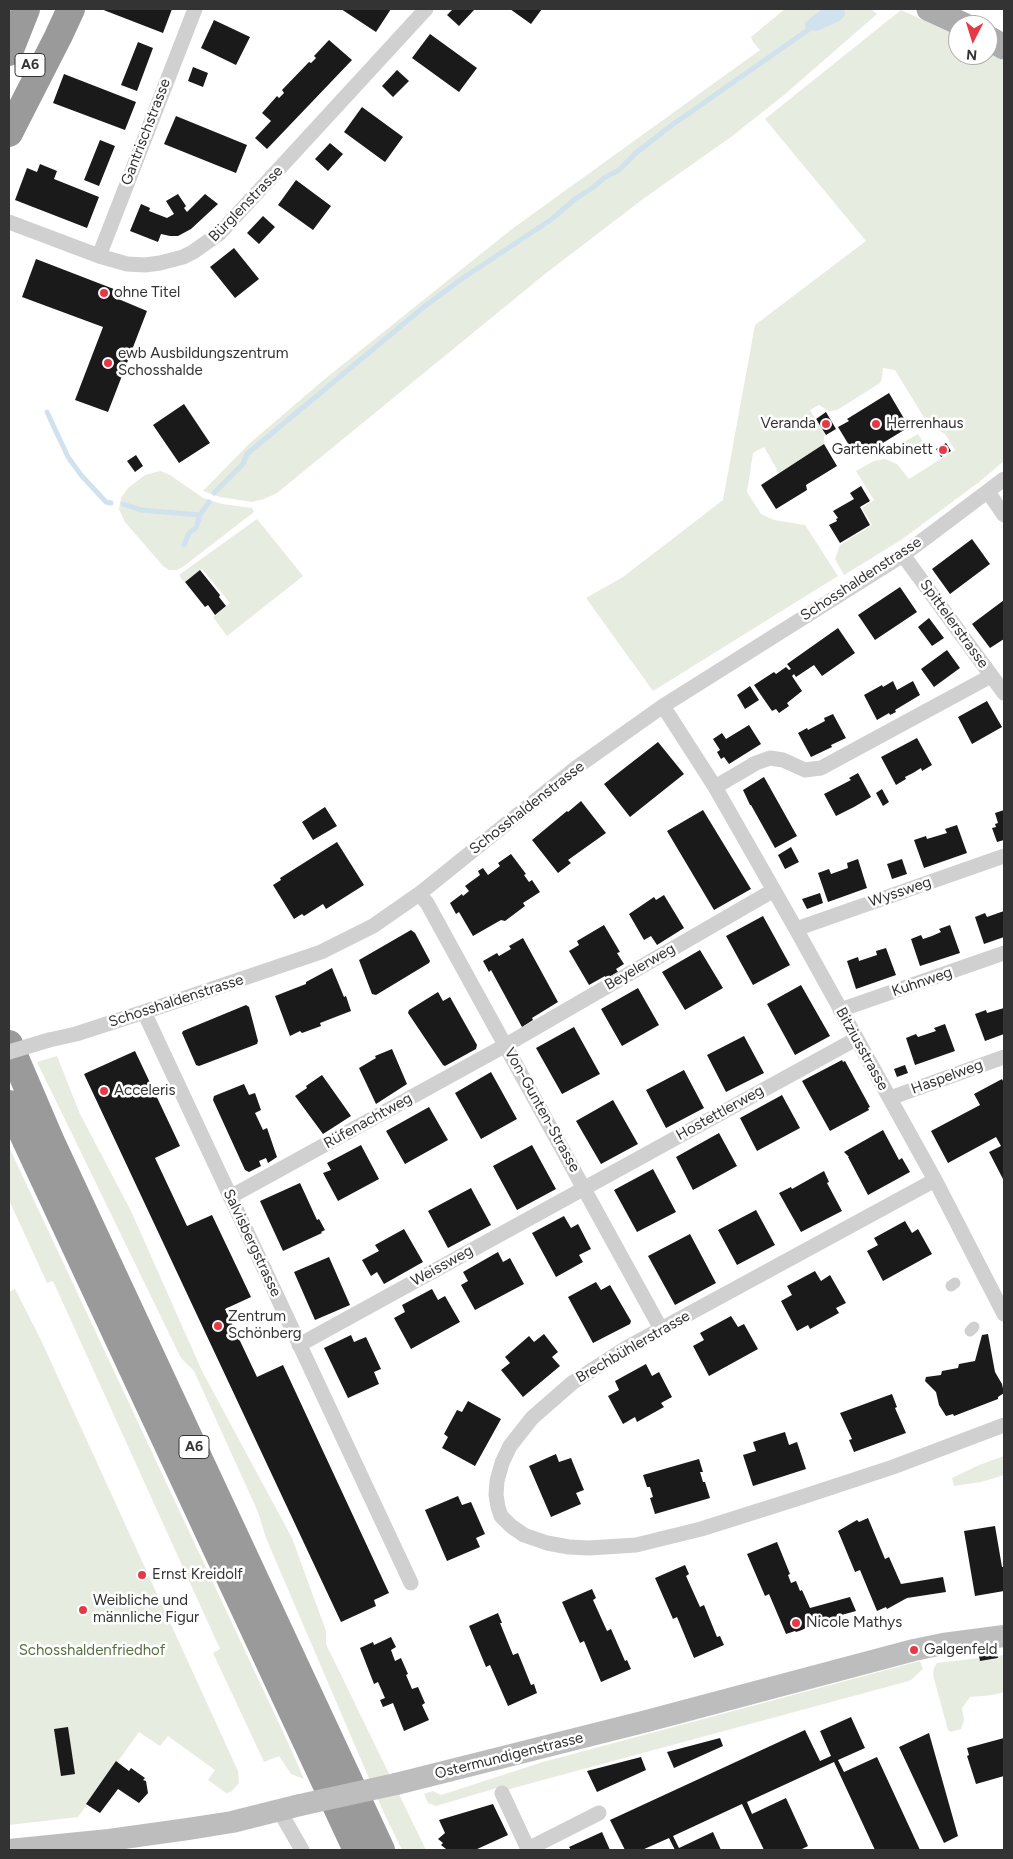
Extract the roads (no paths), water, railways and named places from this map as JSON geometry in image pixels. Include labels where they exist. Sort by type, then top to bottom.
[{"type":"highway","name":"A6","points":[[9,52],[26,9]]},
{"type":"highway","name":"A6","points":[[9,122],[51,9]]},
{"type":"highway","points":[[9,133],[71,9]]},
{"type":"highway","name":"A6","points":[[9,1044],[52,1142],[381,1850]]},
{"type":"highway","name":"A6","points":[[9,1104],[356,1850]]},
{"type":"main road","points":[[929,9],[948,18]]},
{"type":"main road","name":"Ostermundigenstrasse","points":[[9,1850],[80,1846],[232,1822],[289,1807],[396,1784],[644,1722],[914,1650],[1004,1636]]},
{"type":"street","name":"Gantrischstrasse","points":[[99,256],[195,9]]},
{"type":"street","name":"Bürglenstrasse","points":[[9,222],[99,256],[127,264],[151,264],[183,257],[210,242],[426,9]]},
{"type":"street","name":"Schosshaldenstrasse","points":[[9,1052],[76,1034],[321,952],[373,926],[419,894],[577,767],[663,706],[903,555],[1004,478]]},
{"type":"street","points":[[988,492],[1004,515]]},
{"type":"street","name":"Spittelerstrasse","points":[[903,555],[1004,694]]},
{"type":"street","points":[[715,787],[756,763],[770,758],[783,760],[805,770],[821,768],[991,676]]},
{"type":"street","name":"Bitziusstrasse","points":[[663,706],[715,787],[796,929],[935,1180],[1004,1314]]},
{"type":"street","name":"Wyssweg","points":[[796,929],[1004,856]]},
{"type":"street","name":"Beyelerweg","points":[[506,1045],[774,890]]},
{"type":"street","name":"Von-Gunten-Strasse","points":[[419,894],[427,903],[506,1045],[661,1329]]},
{"type":"street","name":"Kuhnweg","points":[[840,1010],[1004,953]]},
{"type":"street","name":"Salvisbergstrasse","points":[[144,1012],[411,1583]]},
{"type":"street","name":"Hostettlerweg","points":[[584,1188],[856,1039]]},
{"type":"street","name":"Rüfenachtweg","points":[[230,1197],[506,1045]]},
{"type":"street","name":"Haspelweg","points":[[890,1098],[1004,1057]]},
{"type":"street","name":"Brechbühlerstrasse","points":[[935,1180],[614,1355],[572,1383],[542,1408],[516,1437],[502,1463],[496,1488],[496,1502],[499,1511],[510,1526],[524,1535],[537,1540],[569,1547],[636,1545],[701,1529],[796,1499],[893,1467],[1004,1425]]},
{"type":"street","name":"Weissweg","points":[[299,1344],[584,1188]]},
{"type":"street","points":[[502,1793],[528,1849],[553,1844],[600,1813]]},
{"type":"street","points":[[289,1807],[302,1850]]},
{"type":"water","points":[[822,9],[844,9],[845,15],[840,21],[817,31],[808,30],[805,22]]},
{"type":"waterway","points":[[214,493],[243,464],[247,454],[425,306],[463,278],[552,219],[575,199],[604,178],[619,170],[637,152],[672,125],[808,30]]},
{"type":"waterway","points":[[47,412],[68,457],[81,475],[106,502],[111,503]]},
{"type":"waterway","points":[[184,545],[189,533],[196,528],[200,515],[209,502]]},
{"type":"waterway","points":[[123,504],[141,510],[200,515]]},
{"type":"place","name":"ohne Titel","points":[[104,293]]},
{"type":"place","name":"ewb Ausbildungszentrum Schosshalde","points":[[108,363]]},
{"type":"place","name":"Veranda","points":[[826,424]]},
{"type":"place","name":"Herrenhaus","points":[[876,424]]},
{"type":"place","name":"Gartenkabinett","points":[[943,450]]},
{"type":"place","name":"Acceleris","points":[[104,1091]]},
{"type":"place","name":"Zentrum Schönberg","points":[[218,1326]]},
{"type":"place","name":"Ernst Kreidolf","points":[[142,1575]]},
{"type":"place","name":"Weibliche und männliche Figur","points":[[83,1610]]},
{"type":"place","name":"Nicole Mathys","points":[[796,1623]]},
{"type":"place","name":"Galgenfeld","points":[[914,1650]]},
{"type":"park label","name":"Schosshaldenfriedhof","points":[[92,1651]]}]
